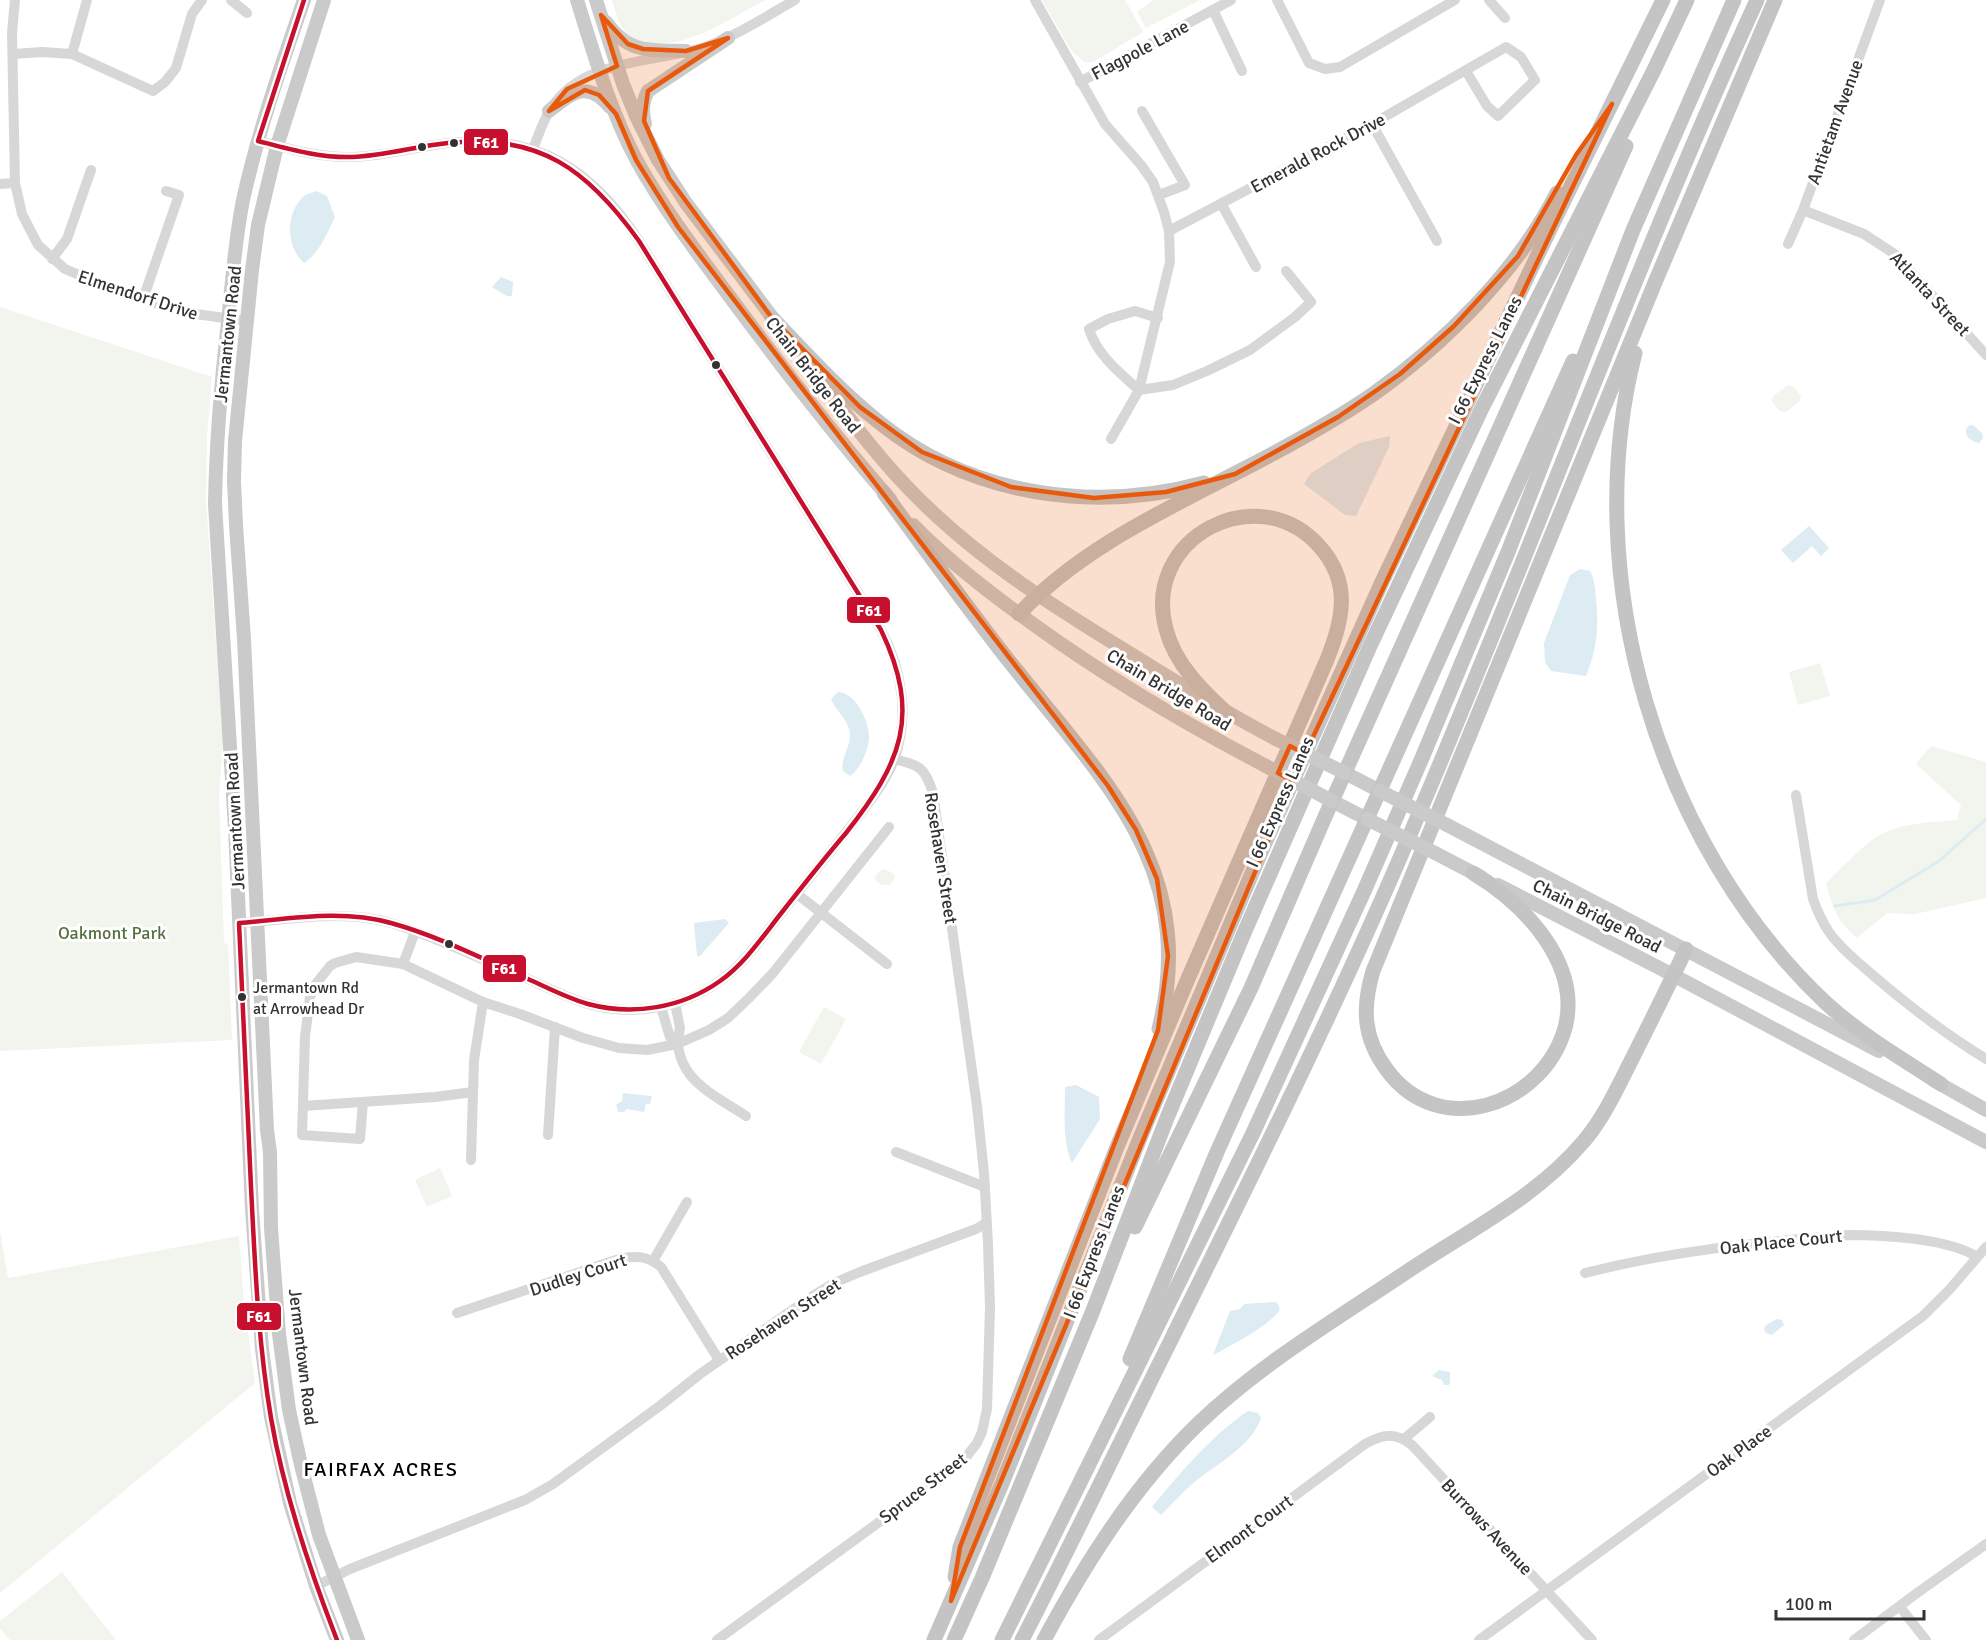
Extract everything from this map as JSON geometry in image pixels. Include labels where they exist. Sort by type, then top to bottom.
[{"type":"highway","points":[[934,1640],[1001,1486],[1140,1138],[1261,852],[1391,564],[1548,234],[1663,0]]},
{"type":"highway","name":"I 66 Express Lanes","points":[[954,1640],[1092,1313],[1167,1118],[1231,965],[1370,646],[1481,410],[1654,70],[1687,0]]},
{"type":"highway","points":[[1079,1481],[1217,1152],[1387,777],[1524,466],[1633,230],[1734,0]]},
{"type":"highway","points":[[1022,1640],[1278,1125],[1395,869],[1476,680],[1687,155],[1757,0]]},
{"type":"highway","points":[[1473,873],[1496,887],[1515,904],[1546,939],[1565,984],[1568,998],[1565,1026],[1557,1047],[1546,1065],[1524,1087],[1510,1097],[1468,1109],[1442,1108],[1420,1100],[1406,1090],[1381,1062],[1366,1022],[1366,994],[1386,937],[1656,280],[1775,0]]},
{"type":"highway","points":[[1092,1313],[1113,1279],[1134,1229],[1251,988],[1332,801],[1628,142],[1654,70]]},
{"type":"highway","points":[[1019,614],[1037,595],[1089,556],[1149,518],[1305,436],[1400,374],[1454,326],[1518,256],[1543,219],[1576,155],[1612,104]]},
{"type":"highway","points":[[1002,1640],[1253,1133],[1370,878],[1508,552],[1633,230]]},
{"type":"highway","points":[[1656,280],[1628,382],[1621,431],[1617,486],[1619,556],[1624,604],[1634,655],[1658,736],[1677,789],[1711,855],[1738,900],[1768,940],[1798,974],[1844,1017],[1941,1084]]},
{"type":"highway","points":[[772,318],[837,385],[881,424],[922,452],[989,480],[1053,495],[1106,497],[1166,492],[1235,474]]},
{"type":"highway","points":[[884,493],[985,631],[1108,786],[1136,830],[1157,879],[1166,923],[1167,987],[1158,1030],[1118,1147]]},
{"type":"highway","points":[[951,1601],[960,1547],[1118,1147],[1187,981],[1334,643],[1341,610],[1341,588],[1329,558],[1317,543],[1303,532],[1288,523],[1268,517],[1244,516],[1230,519],[1197,534],[1177,556],[1164,585],[1163,616],[1171,644],[1197,684],[1230,716]]},
{"type":"highway","points":[[1044,1640],[1067,1596],[1108,1532],[1150,1477],[1197,1424],[1248,1380],[1408,1270],[1485,1224],[1534,1189],[1586,1139],[1608,1107],[1686,949]]},
{"type":"main road","name":"Jermantown Road","points":[[303,0],[258,141],[243,203],[236,245],[215,454],[215,504],[224,631],[252,1209],[262,1349],[271,1418],[279,1457],[302,1544],[337,1640]]},
{"type":"main road","name":"Jermantown Road","points":[[324,0],[277,146],[258,225],[236,430],[234,481],[270,1152],[271,1228],[279,1334],[296,1444],[316,1526],[358,1640]]},
{"type":"main road","name":"Chain Bridge Road","points":[[577,0],[600,71],[636,160],[678,227],[810,404],[884,493],[938,549],[974,579],[1019,614],[1087,661],[1148,700],[1264,765],[1673,975],[1986,1142]]},
{"type":"main road","name":"Chain Bridge Road","points":[[596,0],[616,66],[636,116],[651,146],[686,203],[860,433],[901,480],[961,538],[998,568],[1230,716],[1686,949],[1986,1110]]},
{"type":"main road","points":[[601,15],[610,28],[635,48],[686,51]]},
{"type":"main road","points":[[651,146],[642,109],[648,91],[728,38]]},
{"type":"main road","points":[[549,111],[569,96],[585,90],[599,96],[616,114]]},
{"type":"street","name":"Elmendorf Drive","points":[[15,0],[12,33],[16,196],[27,227],[38,245],[52,259],[77,276],[181,312],[247,321]]},
{"type":"street","points":[[72,54],[87,0]]},
{"type":"street","points":[[13,54],[42,52],[72,54],[153,91],[165,82],[176,68],[192,14],[202,0]]},
{"type":"street","points":[[231,0],[247,14]]},
{"type":"street","points":[[533,149],[549,111],[567,89],[600,71],[699,48],[728,38],[795,0]]},
{"type":"street","points":[[1035,0],[1105,124],[1153,182],[1169,231],[1170,262],[1139,390],[1111,439]]},
{"type":"street","name":"Flagpole Lane","points":[[1080,82],[1231,0]]},
{"type":"street","points":[[1277,0],[1309,63],[1325,69],[1340,67],[1455,0]]},
{"type":"street","points":[[1489,0],[1505,18]]},
{"type":"street","name":"Antietam Avenue","points":[[1788,244],[1803,210],[1880,0]]},
{"type":"street","points":[[1213,10],[1242,71]]},
{"type":"street","name":"Emerald Rock Drive","points":[[1169,231],[1372,124],[1506,47],[1521,57],[1535,80],[1498,116],[1487,106],[1466,70]]},
{"type":"street","points":[[1142,111],[1185,185],[1159,195]]},
{"type":"street","points":[[1372,124],[1437,241]]},
{"type":"street","points":[[239,923],[332,916],[356,917],[391,923],[589,1004],[629,1010],[661,1007],[691,998],[729,974],[746,958],[870,801],[894,759],[900,730],[901,690],[894,658],[881,630],[626,220],[608,198],[587,179],[564,163],[533,149],[490,141],[447,143],[383,154],[343,157],[312,153],[258,141]]},
{"type":"street","points":[[52,259],[67,239],[91,170]]},
{"type":"street","points":[[0,184],[15,183]]},
{"type":"street","points":[[143,299],[179,195],[166,191]]},
{"type":"street","points":[[1222,205],[1256,267]]},
{"type":"street","name":"Atlanta Street","points":[[1803,210],[1864,234],[1896,255],[1986,355]]},
{"type":"street","points":[[1139,390],[1173,385],[1207,371],[1250,350],[1295,317],[1311,302],[1286,271]]},
{"type":"street","points":[[1139,390],[1112,365],[1092,338],[1089,329],[1108,319],[1135,311],[1158,318]]},
{"type":"street","name":"Rosehaven Street","points":[[316,1586],[350,1569],[507,1508],[553,1484],[719,1360],[834,1283],[976,1229],[986,1223],[977,1106],[933,793],[925,772],[917,766],[894,759]]},
{"type":"street","points":[[1796,795],[1813,899],[1828,930],[1853,957],[1894,993],[1986,1059]]},
{"type":"street","points":[[363,1102],[360,1139],[303,1135],[305,1037],[310,997],[315,985],[330,966],[356,957],[403,964],[483,1002],[583,1038],[619,1048],[647,1050],[677,1044],[709,1030],[728,1018],[749,998],[773,973],[889,827]]},
{"type":"street","points":[[797,894],[887,964]]},
{"type":"street","points":[[403,964],[415,932]]},
{"type":"street","points":[[471,1160],[474,1060],[483,1002]]},
{"type":"street","points":[[675,1003],[680,1028],[677,1044]]},
{"type":"street","points":[[661,1007],[670,1036],[677,1044],[683,1064],[692,1076],[746,1116]]},
{"type":"street","points":[[548,1135],[555,1027]]},
{"type":"street","points":[[303,1106],[435,1097],[473,1092]]},
{"type":"street","points":[[896,1152],[984,1187]]},
{"type":"street","points":[[653,1261],[687,1202]]},
{"type":"street","name":"Spruce Street","points":[[717,1640],[957,1466],[974,1449],[985,1420],[989,1383],[990,1307],[986,1223]]},
{"type":"street","name":"Oak Place Court","points":[[1585,1273],[1631,1261],[1691,1251],[1848,1235],[1912,1239],[1967,1251],[1977,1257]]},
{"type":"street","name":"Oak Place","points":[[1479,1640],[1923,1316],[1986,1247]]},
{"type":"street","name":"Dudley Court","points":[[457,1314],[619,1259],[631,1256],[641,1257],[661,1267],[719,1360]]},
{"type":"street","points":[[1404,1439],[1430,1417]]},
{"type":"street","name":"Elmont Court","points":[[1099,1640],[1365,1444],[1384,1435],[1404,1439]]},
{"type":"street","name":"Burrows Avenue","points":[[1404,1439],[1592,1640]]},
{"type":"street","points":[[1854,1640],[1986,1544]]},
{"type":"street","points":[[1900,1607],[1926,1640]]},
{"type":"highlighted area","points":[[601,15],[628,44],[643,49],[686,51],[728,38],[648,91],[644,121],[669,178],[772,318],[860,407],[922,452],[1011,487],[1094,498],[1166,492],[1235,474],[1338,417],[1400,374],[1454,326],[1518,256],[1576,155],[1612,104],[1305,754],[1290,746],[1278,773],[1293,781],[951,1601],[960,1547],[1158,1030],[1168,956],[1157,879],[1136,830],[1108,786],[678,227],[636,160],[616,114],[599,95],[585,90],[549,111],[567,89],[617,66]]},
{"type":"green space","points":[[612,0],[765,0],[700,34],[683,40],[656,43],[630,36],[620,23]]},
{"type":"green space","points":[[1042,0],[1125,0],[1143,32],[1093,62],[1084,62],[1071,50]]},
{"type":"green space","points":[[1153,0],[1200,0],[1146,28],[1137,12]]},
{"type":"green space","name":"Oakmont Park","points":[[0,307],[212,377],[207,435],[206,500],[223,741],[219,795],[224,943],[228,944],[232,1040],[0,1051]]},
{"type":"green space","points":[[1788,385],[1794,387],[1801,396],[1799,402],[1786,412],[1780,411],[1772,402],[1773,396]]},
{"type":"green space","points":[[1820,663],[1830,696],[1798,705],[1789,672]]},
{"type":"green space","points":[[1931,746],[1986,762],[1986,898],[1915,914],[1887,913],[1857,938],[1836,913],[1826,883],[1862,848],[1884,833],[1915,824],[1957,820],[1961,805],[1916,764]]},
{"type":"green space","points":[[885,869],[894,874],[895,878],[890,885],[882,885],[875,880],[875,876]]},
{"type":"green space","points":[[824,1007],[846,1019],[821,1064],[799,1052]]},
{"type":"green space","points":[[440,1168],[452,1196],[427,1207],[415,1180]]},
{"type":"green space","points":[[0,1231],[8,1278],[239,1236],[244,1304],[255,1383],[0,1593]]},
{"type":"green space","points":[[62,1572],[116,1640],[10,1640],[0,1628],[0,1621]]},
{"type":"shaded area","points":[[316,191],[327,196],[335,217],[318,248],[304,263],[291,240],[291,221],[297,204],[307,194]]},
{"type":"shaded area","points":[[501,277],[513,282],[512,296],[507,296],[492,287]]},
{"type":"shaded area","points":[[1973,425],[1982,433],[1983,438],[1979,443],[1971,440],[1967,435],[1968,426]]},
{"type":"shaded area","points":[[1390,436],[1389,447],[1356,516],[1345,515],[1304,484],[1311,473],[1359,443]]},
{"type":"shaded area","points":[[1809,526],[1829,548],[1821,556],[1812,546],[1793,563],[1781,550]]},
{"type":"shaded area","points":[[1580,569],[1590,571],[1592,574],[1597,610],[1595,647],[1586,676],[1551,671],[1545,662],[1544,643],[1570,575]]},
{"type":"shaded area","points":[[838,692],[845,694],[856,703],[865,718],[869,733],[865,755],[850,776],[843,771],[842,766],[850,738],[849,728],[831,699]]},
{"type":"shaded area","points":[[725,919],[729,923],[700,956],[697,956],[694,923]]},
{"type":"shaded area","points":[[1076,1085],[1099,1097],[1100,1119],[1072,1163],[1065,1135],[1065,1087]]},
{"type":"shaded area","points":[[623,1093],[652,1096],[650,1104],[646,1104],[644,1112],[627,1109],[624,1112],[618,1112],[616,1105],[622,1101]]},
{"type":"shaded area","points":[[1275,1302],[1280,1310],[1267,1323],[1213,1355],[1230,1311],[1240,1309],[1244,1304]]},
{"type":"shaded area","points":[[1777,1319],[1782,1320],[1784,1325],[1772,1335],[1766,1333],[1764,1329],[1766,1325]]},
{"type":"shaded area","points":[[1439,1370],[1450,1372],[1449,1385],[1444,1385],[1442,1380],[1432,1376]]},
{"type":"shaded area","points":[[1248,1411],[1258,1413],[1261,1418],[1249,1439],[1200,1477],[1161,1515],[1152,1507],[1209,1443]]},
{"type":"waterway","points":[[1835,906],[1875,900],[1939,861],[1986,819]]},
{"type":"transit line","name":"F61","points":[[304,0],[258,141],[340,157],[376,155],[448,143],[480,141],[509,144],[535,151],[580,176],[620,216],[639,241],[881,630],[894,661],[901,688],[902,714],[900,738],[892,761],[865,808],[737,967],[720,981],[690,998],[640,1009],[605,1008],[588,1004],[558,993],[443,941],[409,928],[372,919],[315,916],[239,923],[256,1274],[267,1389],[276,1446],[290,1503],[337,1640]]},
{"type":"place","name":"Jermantown Rd at Arrowhead Dr","points":[[242,997]]},
{"type":"district","name":"FAIRFAX ACRES","points":[[381,1469]]}]
